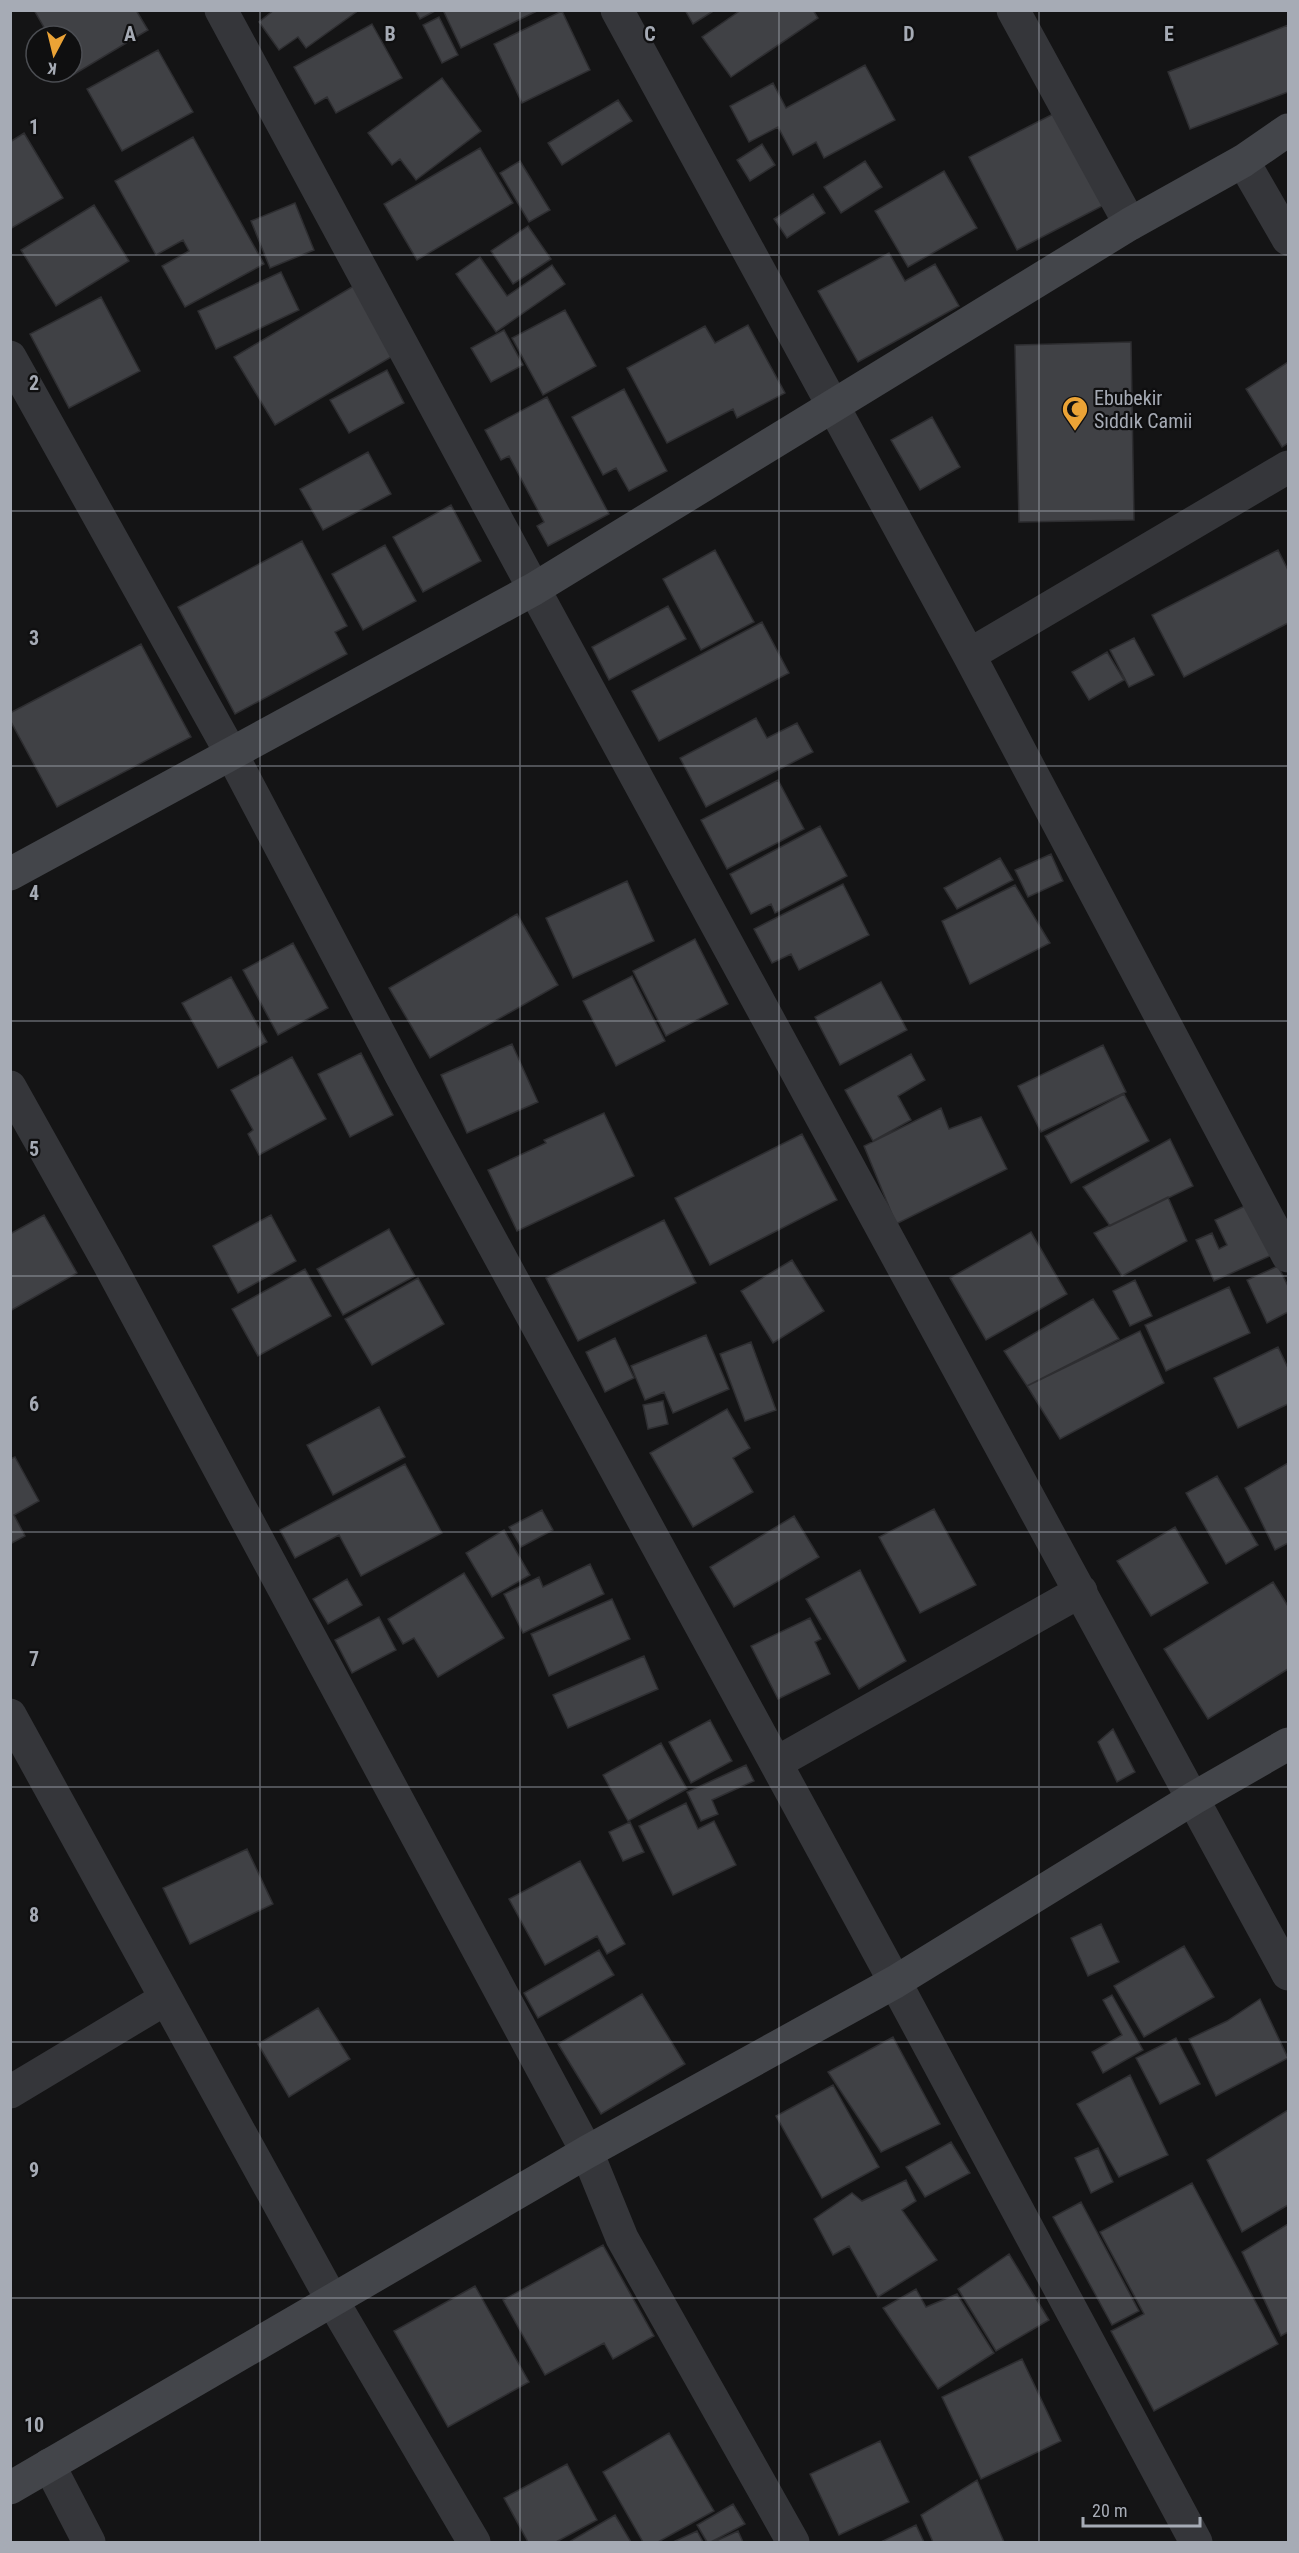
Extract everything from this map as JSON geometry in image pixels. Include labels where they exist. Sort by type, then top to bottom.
[{"type":"street","points":[[221,10],[1288,1974]]},
{"type":"street","points":[[617,10],[969,655],[1288,1256]]},
{"type":"street","points":[[1013,10],[1130,224]]},
{"type":"street","points":[[10,873],[534,589],[1130,224],[1243,161],[1288,130]]},
{"type":"street","points":[[1243,161],[1288,239]]},
{"type":"street","points":[[10,357],[231,753],[408,1088],[895,1982],[1196,2542]]},
{"type":"street","points":[[969,655],[1288,467]]},
{"type":"street","points":[[10,1087],[114,1273],[587,2152],[622,2238],[793,2542]]},
{"type":"street","points":[[776,1763],[1081,1591]]},
{"type":"street","points":[[10,1715],[332,2300],[474,2542]]},
{"type":"street","points":[[10,2488],[587,2152],[895,1982],[1194,1798],[1288,1744]]},
{"type":"street","points":[[10,2092],[165,1999]]},
{"type":"street","points":[[49,2466],[89,2542]]},
{"type":"building","points":[[34,10],[136,10],[148,30],[84,68],[84,24],[42,24]]},
{"type":"building","points":[[274,10],[359,10],[306,48],[298,37],[279,50],[259,22]]},
{"type":"building","points":[[415,10],[435,10],[435,11],[420,19]]},
{"type":"building","points":[[443,10],[537,10],[537,11],[461,48]]},
{"type":"building","points":[[685,10],[715,10],[693,24]]},
{"type":"building","points":[[741,10],[813,10],[818,18],[731,77],[702,37]]},
{"type":"building","points":[[562,11],[590,70],[522,103],[494,44]]},
{"type":"building","points":[[439,17],[458,55],[442,63],[423,25]]},
{"type":"building","points":[[372,24],[402,78],[336,113],[327,97],[315,104],[294,67]]},
{"type":"building","points":[[1288,25],[1288,92],[1190,129],[1168,72]]},
{"type":"building","points":[[158,50],[193,112],[122,151],[87,89]]},
{"type":"building","points":[[865,65],[895,120],[824,158],[816,142],[793,155],[778,127],[749,142],[730,106],[773,83],[786,108]]},
{"type":"building","points":[[442,78],[481,131],[416,180],[400,159],[392,165],[368,133]]},
{"type":"building","points":[[618,100],[632,121],[562,165],[548,143]]},
{"type":"building","points":[[1057,112],[1106,204],[1017,250],[969,157]]},
{"type":"building","points":[[24,133],[63,198],[10,229],[10,142]]},
{"type":"building","points":[[193,137],[264,264],[185,307],[162,266],[189,251],[183,240],[156,255],[115,181]]},
{"type":"building","points":[[762,144],[775,165],[750,181],[737,160]]},
{"type":"building","points":[[480,148],[513,203],[417,260],[384,204]]},
{"type":"building","points":[[520,161],[550,210],[529,222],[500,173]]},
{"type":"building","points":[[865,161],[882,187],[841,213],[824,187]]},
{"type":"building","points":[[944,171],[977,228],[908,267],[875,211]]},
{"type":"building","points":[[813,194],[825,213],[787,238],[774,219]]},
{"type":"building","points":[[295,203],[314,250],[270,268],[251,221]]},
{"type":"building","points":[[94,205],[129,261],[56,306],[21,250]]},
{"type":"building","points":[[528,226],[551,259],[513,284],[491,251]]},
{"type":"building","points":[[889,253],[905,281],[935,264],[959,306],[858,362],[818,291]]},
{"type":"building","points":[[480,257],[507,296],[552,265],[565,284],[496,332],[456,274]]},
{"type":"building","points":[[281,272],[299,310],[216,349],[198,311]]},
{"type":"building","points":[[357,284],[398,353],[275,425],[234,357]]},
{"type":"building","points":[[101,297],[140,371],[69,408],[30,334]]},
{"type":"building","points":[[565,310],[596,366],[543,395],[512,338]]},
{"type":"building","points":[[748,325],[785,393],[737,418],[733,409],[667,443],[627,368],[705,326],[715,343]]},
{"type":"building","points":[[504,330],[523,365],[491,382],[471,348]]},
{"type":"building","name":"Ebubekir Sıddık Camii","points":[[1131,342],[1134,520],[1019,522],[1015,345]]},
{"type":"building","points":[[1288,362],[1288,443],[1282,447],[1246,389]]},
{"type":"building","points":[[387,370],[404,403],[349,433],[330,400]]},
{"type":"building","points":[[624,389],[667,471],[629,491],[616,468],[603,475],[572,417]]},
{"type":"building","points":[[547,397],[609,514],[548,546],[537,526],[544,522],[509,456],[501,460],[485,430]]},
{"type":"building","points":[[932,417],[960,467],[920,490],[891,440]]},
{"type":"building","points":[[368,452],[391,494],[323,530],[300,489]]},
{"type":"building","points":[[451,505],[481,561],[423,592],[393,537]]},
{"type":"building","points":[[302,541],[347,626],[335,632],[347,654],[235,714],[178,607]]},
{"type":"building","points":[[385,545],[416,601],[363,630],[332,574]]},
{"type":"building","points":[[715,550],[754,622],[701,650],[663,579]]},
{"type":"building","points":[[1278,550],[1288,570],[1288,623],[1184,677],[1152,615]]},
{"type":"building","points":[[668,606],[686,639],[609,680],[592,647]]},
{"type":"building","points":[[762,622],[789,673],[659,741],[632,691]]},
{"type":"building","points":[[1134,638],[1154,675],[1129,687],[1110,650]]},
{"type":"building","points":[[141,644],[191,737],[57,807],[10,720],[10,713]]},
{"type":"building","points":[[1107,652],[1124,680],[1089,700],[1072,672]]},
{"type":"building","points":[[756,718],[767,738],[797,723],[813,752],[706,807],[680,758]]},
{"type":"building","points":[[778,780],[804,829],[727,869],[701,820]]},
{"type":"building","points":[[820,826],[847,876],[775,913],[771,904],[751,914],[730,874]]},
{"type":"building","points":[[1051,854],[1063,881],[1028,897],[1015,870]]},
{"type":"building","points":[[1000,858],[1013,880],[957,909],[944,888]]},
{"type":"building","points":[[627,881],[654,941],[573,978],[546,918]]},
{"type":"building","points":[[843,884],[869,935],[799,970],[791,954],[772,963],[754,929]]},
{"type":"building","points":[[1015,885],[1050,943],[970,984],[942,921]]},
{"type":"building","points":[[517,914],[558,985],[430,1058],[389,988]]},
{"type":"building","points":[[695,939],[728,1004],[666,1036],[633,971]]},
{"type":"building","points":[[293,943],[328,1008],[278,1035],[243,970]]},
{"type":"building","points":[[632,976],[665,1041],[616,1066],[583,1001]]},
{"type":"building","points":[[231,977],[267,1042],[218,1068],[182,1003]]},
{"type":"building","points":[[881,982],[907,1030],[840,1065],[815,1017]]},
{"type":"building","points":[[512,1044],[538,1102],[467,1133],[441,1075]]},
{"type":"building","points":[[1103,1045],[1126,1092],[1041,1132],[1018,1086]]},
{"type":"building","points":[[361,1053],[393,1115],[350,1137],[318,1074]]},
{"type":"building","points":[[911,1054],[925,1080],[898,1096],[911,1120],[873,1141],[845,1090]]},
{"type":"building","points":[[292,1057],[326,1119],[259,1155],[248,1134],[253,1130],[231,1090]]},
{"type":"building","points":[[1124,1094],[1149,1141],[1071,1183],[1045,1136]]},
{"type":"building","points":[[941,1108],[949,1129],[981,1117],[1007,1169],[896,1224],[864,1146]]},
{"type":"building","points":[[604,1113],[634,1176],[517,1231],[488,1170],[546,1143],[544,1140]]},
{"type":"building","points":[[802,1134],[837,1200],[710,1265],[675,1198]]},
{"type":"building","points":[[1170,1139],[1193,1186],[1110,1226],[1083,1187]]},
{"type":"building","points":[[1168,1197],[1187,1241],[1122,1276],[1094,1233]]},
{"type":"building","points":[[1249,1204],[1272,1255],[1214,1281],[1196,1240],[1212,1233],[1219,1249],[1227,1245],[1215,1220]]},
{"type":"building","points":[[44,1215],[77,1273],[10,1311],[10,1234]]},
{"type":"building","points":[[271,1215],[296,1261],[238,1293],[213,1246]]},
{"type":"building","points":[[664,1220],[696,1283],[578,1341],[546,1278]]},
{"type":"building","points":[[389,1229],[415,1276],[343,1315],[317,1269]]},
{"type":"building","points":[[1031,1232],[1067,1294],[986,1340],[950,1278]]},
{"type":"building","points":[[792,1260],[824,1311],[773,1343],[741,1291]]},
{"type":"building","points":[[1278,1266],[1288,1286],[1288,1312],[1267,1323],[1247,1280]]},
{"type":"building","points":[[305,1269],[331,1316],[258,1356],[232,1309]]},
{"type":"building","points":[[418,1278],[444,1324],[372,1365],[345,1319]]},
{"type":"building","points":[[1135,1280],[1152,1316],[1130,1326],[1113,1291]]},
{"type":"building","points":[[1229,1287],[1250,1333],[1166,1371],[1145,1325]]},
{"type":"building","points":[[1093,1299],[1119,1339],[1027,1386],[1004,1351]]},
{"type":"building","points":[[1140,1331],[1164,1383],[1060,1439],[1027,1386]]},
{"type":"building","points":[[706,1335],[729,1389],[673,1413],[664,1392],[645,1400],[631,1366]]},
{"type":"building","points":[[615,1338],[634,1378],[605,1392],[586,1352]]},
{"type":"building","points":[[751,1342],[776,1410],[745,1421],[720,1354]]},
{"type":"building","points":[[1278,1347],[1288,1368],[1288,1404],[1238,1428],[1214,1378]]},
{"type":"building","points":[[663,1401],[668,1424],[648,1429],[643,1405]]},
{"type":"building","points":[[379,1407],[405,1457],[333,1495],[307,1445]]},
{"type":"building","points":[[727,1409],[750,1448],[733,1458],[753,1492],[693,1527],[650,1453]]},
{"type":"building","points":[[15,1457],[39,1501],[14,1515],[25,1536],[10,1544],[10,1459]]},
{"type":"building","points":[[1288,1463],[1288,1543],[1275,1550],[1245,1488]]},
{"type":"building","points":[[405,1464],[442,1533],[361,1576],[339,1535],[295,1558],[280,1530]]},
{"type":"building","points":[[1217,1476],[1258,1545],[1226,1564],[1186,1493]]},
{"type":"building","points":[[934,1509],[976,1585],[920,1613],[879,1537]]},
{"type":"building","points":[[542,1510],[553,1530],[521,1547],[509,1527]]},
{"type":"building","points":[[794,1516],[819,1557],[734,1607],[710,1567]]},
{"type":"building","points":[[1175,1527],[1208,1583],[1151,1616],[1117,1561]]},
{"type":"building","points":[[504,1530],[530,1575],[492,1597],[466,1553]]},
{"type":"building","points":[[590,1564],[604,1594],[523,1633],[504,1594],[539,1577],[543,1587]]},
{"type":"building","points":[[860,1570],[906,1661],[859,1689],[806,1599]]},
{"type":"building","points":[[464,1573],[504,1638],[438,1677],[414,1638],[403,1644],[388,1619]]},
{"type":"building","points":[[347,1579],[362,1605],[328,1624],[313,1599]]},
{"type":"building","points":[[1273,1582],[1288,1606],[1288,1669],[1208,1719],[1164,1649]]},
{"type":"building","points":[[612,1599],[630,1639],[549,1676],[531,1634]]},
{"type":"building","points":[[379,1617],[396,1650],[352,1673],[335,1640]]},
{"type":"building","points":[[810,1618],[821,1639],[815,1642],[830,1674],[778,1699],[751,1646]]},
{"type":"building","points":[[644,1656],[658,1689],[568,1728],[553,1695]]},
{"type":"building","points":[[710,1720],[732,1761],[691,1783],[669,1742]]},
{"type":"building","points":[[1113,1729],[1135,1772],[1117,1782],[1098,1742]]},
{"type":"building","points":[[661,1743],[687,1789],[628,1821],[603,1775]]},
{"type":"building","points":[[746,1765],[754,1781],[712,1800],[718,1814],[701,1821],[687,1792]]},
{"type":"building","points":[[686,1803],[698,1829],[714,1821],[736,1865],[673,1895],[639,1826]]},
{"type":"building","points":[[630,1822],[644,1852],[623,1861],[609,1832]]},
{"type":"building","points":[[247,1849],[273,1904],[190,1944],[163,1888]]},
{"type":"building","points":[[580,1861],[625,1944],[607,1954],[597,1936],[545,1965],[509,1899]]},
{"type":"building","points":[[1101,1924],[1119,1962],[1088,1976],[1071,1938]]},
{"type":"building","points":[[1184,1946],[1214,1997],[1144,2037],[1114,1986]]},
{"type":"building","points":[[599,1950],[614,1975],[538,2018],[524,1993]]},
{"type":"building","points":[[642,1994],[685,2064],[601,2114],[558,2044]]},
{"type":"building","points":[[1112,1995],[1143,2050],[1103,2073],[1092,2052],[1122,2035],[1103,2000]]},
{"type":"building","points":[[1260,1999],[1288,2058],[1216,2096],[1189,2039],[1227,2021]]},
{"type":"building","points":[[318,2008],[350,2059],[289,2097],[258,2044]]},
{"type":"building","points":[[893,2037],[940,2124],[881,2152],[828,2072]]},
{"type":"building","points":[[1176,2038],[1200,2084],[1160,2104],[1136,2058]]},
{"type":"building","points":[[1130,2075],[1168,2155],[1119,2177],[1077,2104]]},
{"type":"building","points":[[833,2085],[879,2167],[822,2198],[776,2116]]},
{"type":"building","points":[[1288,2110],[1288,2205],[1242,2232],[1207,2160]]},
{"type":"building","points":[[951,2142],[970,2173],[925,2197],[906,2167]]},
{"type":"building","points":[[1098,2148],[1113,2182],[1091,2193],[1075,2158]]},
{"type":"building","points":[[906,2180],[916,2201],[902,2210],[937,2260],[878,2297],[849,2246],[833,2255],[814,2219],[852,2193],[862,2201]]},
{"type":"building","points":[[1192,2183],[1278,2344],[1154,2411],[1111,2331],[1144,2314],[1100,2232]]},
{"type":"building","points":[[1081,2202],[1139,2311],[1112,2325],[1053,2217]]},
{"type":"building","points":[[1288,2224],[1288,2332],[1281,2336],[1242,2252]]},
{"type":"building","points":[[603,2245],[654,2336],[613,2359],[604,2343],[545,2375],[503,2300]]},
{"type":"building","points":[[1009,2254],[1049,2320],[996,2351],[958,2289]]},
{"type":"building","points":[[475,2286],[529,2382],[448,2427],[394,2331]]},
{"type":"building","points":[[916,2289],[926,2307],[957,2294],[994,2353],[938,2389],[883,2308]]},
{"type":"building","points":[[1022,2359],[1061,2441],[981,2479],[942,2397]]},
{"type":"building","points":[[669,2433],[714,2511],[658,2542],[643,2542],[603,2472]]},
{"type":"building","points":[[880,2441],[909,2502],[839,2535],[810,2474]]},
{"type":"building","points":[[567,2464],[597,2520],[556,2542],[528,2542],[504,2498]]},
{"type":"building","points":[[977,2480],[1004,2542],[933,2542],[921,2515]]},
{"type":"building","points":[[733,2504],[745,2524],[707,2542],[697,2525]]},
{"type":"building","points":[[615,2515],[631,2542],[569,2542]]},
{"type":"building","points":[[916,2525],[924,2542],[881,2542]]},
{"type":"building","points":[[697,2531],[703,2542],[673,2542]]},
{"type":"building","points":[[738,2531],[743,2542],[714,2542]]},
{"type":"place","name":"Ebubekir Sıddık Camii","points":[[1075,432]]}]
